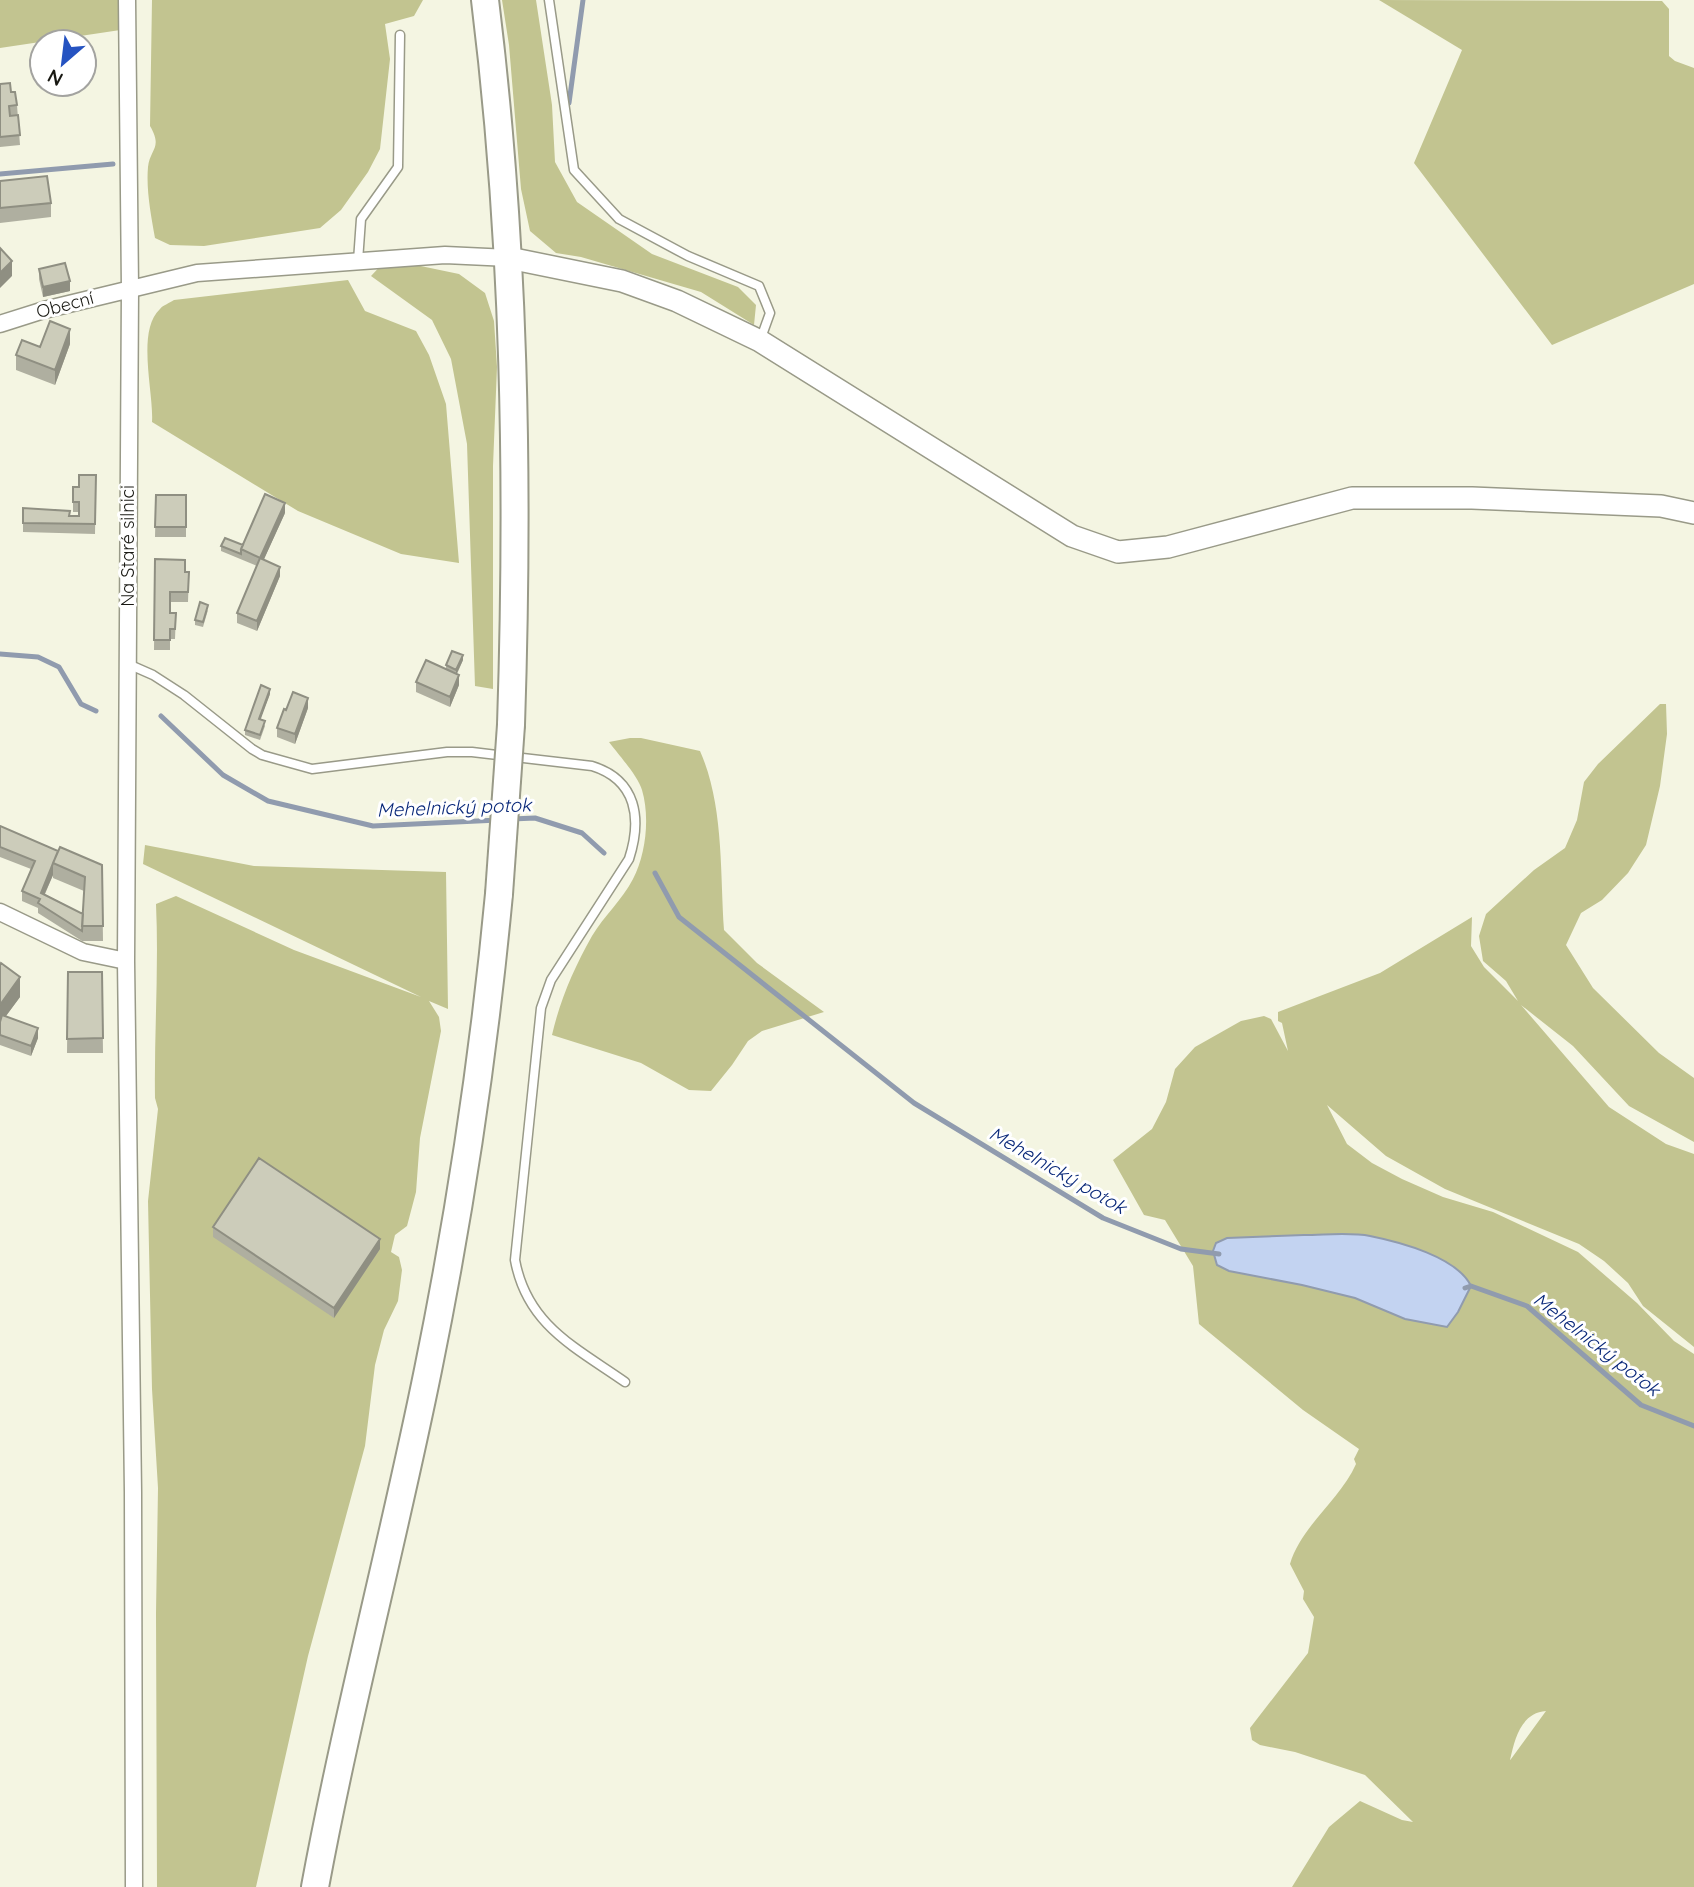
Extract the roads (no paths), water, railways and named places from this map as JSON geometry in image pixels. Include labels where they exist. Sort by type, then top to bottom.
[{"type":"main road","points":[[315,1887],[428,1372],[474,1112],[499,894],[511,725],[516,455],[509,258],[485,0]]},
{"type":"street","name":"Na Staré silnici","points":[[127,0],[130,289],[126,961],[133,1492],[134,1887]]},
{"type":"street","name":"Obecní","points":[[0,324],[44,310],[197,273],[445,255],[509,258]]},
{"type":"street","points":[[509,258],[622,281],[677,301],[760,341],[1072,537],[1118,552],[1168,547],[1352,498],[1472,498],[1580,502],[1661,506],[1694,513]]},
{"type":"street","points":[[0,912],[83,952],[126,961]]},
{"type":"lane","points":[[549,0],[574,170],[619,219],[688,256],[760,286],[770,313],[760,341]]},
{"type":"lane","points":[[358,261],[361,219],[398,166],[400,35]]},
{"type":"lane","points":[[128,664],[153,675],[184,695],[252,749],[301,768],[322,769],[414,755],[472,752],[577,763],[606,770],[624,785],[634,806],[635,832],[629,859],[551,980],[541,1008],[515,1251],[516,1268],[523,1291],[539,1316],[566,1341],[625,1382]]},
{"type":"water","points":[[1346,1234],[1382,1239],[1427,1252],[1454,1267],[1464,1276],[1471,1286],[1447,1327],[1405,1319],[1355,1298],[1229,1271],[1217,1265],[1213,1251],[1216,1243],[1227,1238]]},
{"type":"waterway","points":[[569,103],[583,0]]},
{"type":"waterway","points":[[0,174],[113,164]]},
{"type":"waterway","name":"Mehelnický potok","points":[[0,654],[38,657],[59,667],[81,704],[96,711]]},
{"type":"waterway","name":"Mehelnický potok","points":[[161,716],[223,775],[268,801],[373,826],[498,820]]},
{"type":"waterway","name":"Mehelnický potok","points":[[512,819],[535,818],[582,833],[604,853]]},
{"type":"waterway","name":"Mehelnický potok","points":[[655,873],[679,917],[914,1103],[1103,1218],[1181,1249],[1219,1254]]},
{"type":"waterway","name":"Mehelnický potok","points":[[1465,1288],[1471,1286],[1527,1306],[1641,1405],[1694,1426]]}]
